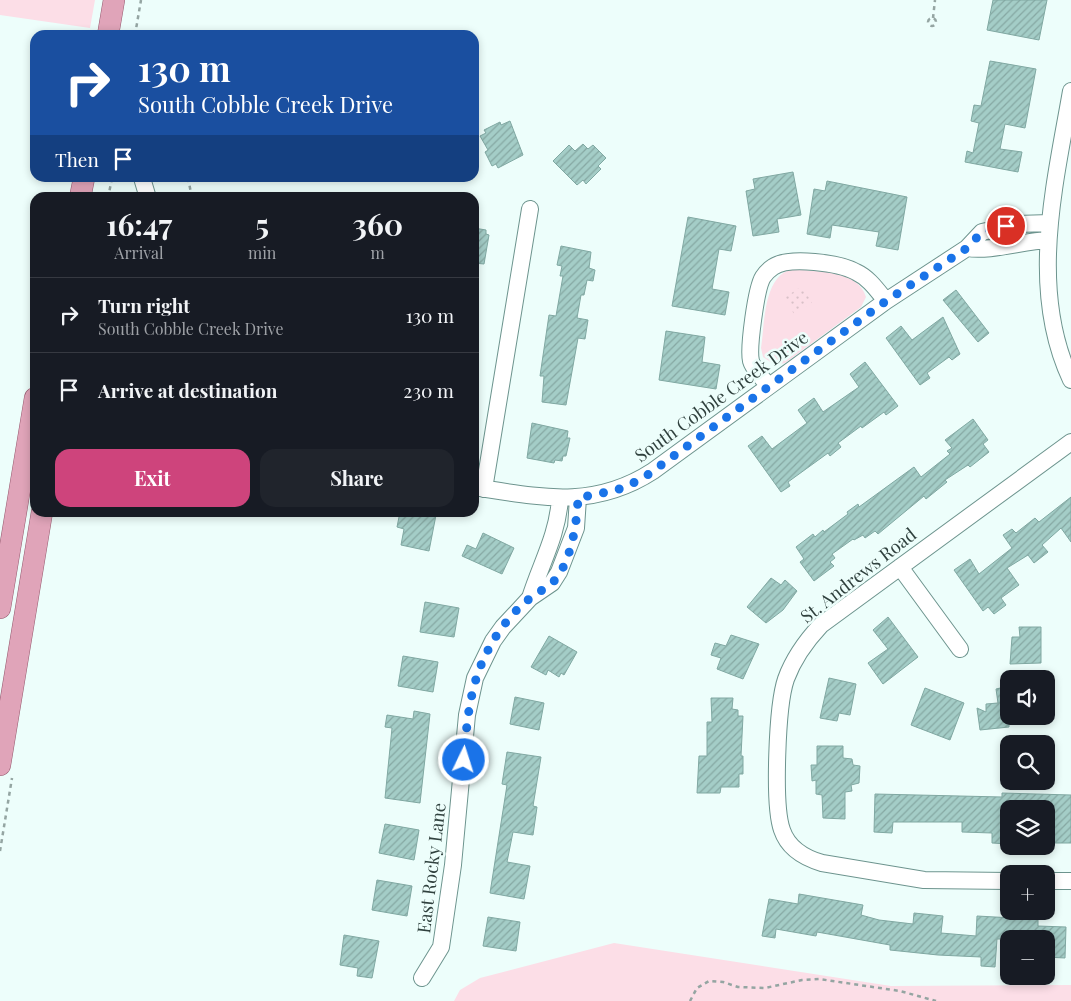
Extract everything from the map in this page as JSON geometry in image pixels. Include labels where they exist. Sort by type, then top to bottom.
[{"type":"main road","points":[[109,30],[114,0]]},
{"type":"main road","points":[[0,608],[30,428]]},
{"type":"main road","points":[[0,765],[41,517]]},
{"type":"street","points":[[1071,91],[1048,240],[1050,300],[1064,365],[1071,380]]},
{"type":"street","points":[[479,488],[530,209]]},
{"type":"street","name":"South Cobble Creek Drive","points":[[479,488],[560,500],[617,490],[642,479],[886,301],[967,248],[982,232],[1017,224],[1050,223]]},
{"type":"street","points":[[967,248],[984,250],[1017,242],[1048,240]]},
{"type":"street","points":[[768,386],[751,363],[749,347],[762,278],[773,267],[785,262],[799,261],[856,271],[886,301]]},
{"type":"street","name":"St. Andrews Road","points":[[1000,881],[924,880],[822,863],[809,859],[797,851],[782,830],[778,812],[779,712],[786,680],[795,658],[806,641],[821,625],[1071,442]]},
{"type":"street","name":"East Rocky Lane","points":[[422,978],[441,947],[453,865],[467,715],[475,678],[492,641],[530,598],[552,583],[563,565],[576,528],[578,498]]},
{"type":"street","name":"East Rocky Lane","points":[[530,598],[538,573],[548,555],[555,533],[560,500]]},
{"type":"street","points":[[900,566],[960,649]]},
{"type":"street","points":[[1055,881],[1071,881]]},
{"type":"path","points":[[136,30],[141,0]]},
{"type":"path","points":[[933,18],[935,0]]},
{"type":"path","points":[[690,1001],[697,988],[709,981],[723,982],[738,987],[765,988],[802,980],[819,979],[900,991],[936,1001]]},
{"type":"shaded area","points":[[0,0],[95,0],[90,28],[0,15]]},
{"type":"shaded area","points":[[793,269],[824,272],[845,277],[854,281],[862,288],[866,297],[861,307],[785,363],[775,365],[763,357],[761,348],[767,301],[776,280],[783,273]]},
{"type":"shaded area","points":[[802,286],[812,303],[794,314],[784,298]]},
{"type":"shaded area","points":[[614,943],[891,986],[1071,985],[1071,1001],[454,1001],[460,990],[480,978]]},
{"type":"building","points":[[993,0],[1047,0],[1039,40],[987,30]]},
{"type":"building","points":[[990,61],[1036,69],[1025,128],[1005,124],[1000,149],[1022,152],[1018,172],[965,162],[967,151],[973,153],[979,123],[971,121],[974,105],[981,106]]},
{"type":"building","points":[[510,121],[523,155],[498,168],[496,164],[492,166],[485,152],[488,150],[480,136],[486,133],[484,130],[500,122],[501,125]]},
{"type":"building","points":[[583,144],[588,149],[593,145],[606,158],[598,166],[601,169],[586,184],[583,180],[577,185],[553,161],[569,145],[575,151]]},
{"type":"building","points":[[793,172],[801,215],[777,219],[779,232],[753,236],[746,191],[755,189],[753,179]]},
{"type":"building","points":[[827,181],[907,197],[898,250],[876,246],[879,232],[832,225],[830,238],[807,234],[814,189],[825,191]]},
{"type":"building","points":[[688,217],[736,226],[731,251],[719,249],[712,289],[729,292],[725,315],[672,306]]},
{"type":"building","points":[[479,229],[486,230],[486,234],[489,235],[484,264],[479,264]]},
{"type":"building","points":[[561,246],[591,252],[589,268],[595,270],[593,281],[587,280],[584,295],[581,295],[577,318],[588,320],[585,339],[578,338],[566,405],[542,402],[544,376],[540,376],[549,315],[556,316],[563,276],[560,276],[562,266],[557,265]]},
{"type":"building","points":[[956,290],[989,333],[978,342],[943,300]]},
{"type":"building","points":[[943,317],[960,354],[952,360],[949,357],[927,373],[930,378],[920,385],[886,338],[901,326],[912,340]]},
{"type":"building","points":[[666,331],[705,337],[702,362],[720,365],[716,389],[659,380]]},
{"type":"building","points":[[865,362],[898,406],[886,415],[884,412],[862,428],[861,426],[838,443],[841,447],[830,456],[828,453],[788,482],[790,486],[781,492],[748,446],[762,436],[772,449],[807,423],[798,410],[814,398],[823,412],[859,387],[850,374]]},
{"type":"building","points":[[973,419],[988,440],[983,444],[989,452],[970,467],[968,465],[945,480],[947,482],[926,499],[924,496],[878,534],[875,531],[865,538],[863,535],[853,539],[832,554],[835,558],[830,562],[834,566],[814,581],[800,562],[804,559],[796,547],[813,534],[815,537],[823,530],[824,532],[858,504],[859,507],[914,467],[921,477],[950,454],[947,451],[952,448],[945,440]]},
{"type":"building","points":[[532,423],[568,431],[567,438],[570,438],[566,456],[563,456],[562,461],[555,460],[554,463],[527,458]]},
{"type":"building","points":[[1071,497],[1071,542],[1061,528],[1042,545],[1048,552],[1034,563],[1028,555],[1007,568],[1019,585],[1001,598],[1006,605],[994,614],[988,607],[983,611],[954,570],[970,559],[979,574],[1012,548],[1003,535],[1012,529],[1016,533],[1035,518],[1039,522]]},
{"type":"building","points":[[399,517],[436,517],[429,551],[401,545],[404,529],[397,527]]},
{"type":"building","points":[[483,533],[514,548],[502,574],[462,556],[467,545],[476,549]]},
{"type":"building","points":[[771,578],[781,585],[785,580],[797,591],[783,610],[766,623],[747,607]]},
{"type":"building","points":[[425,602],[459,608],[454,637],[420,632]]},
{"type":"building","points":[[888,617],[918,657],[883,684],[868,663],[888,649],[873,630]]},
{"type":"building","points":[[1019,627],[1041,627],[1041,663],[1010,664],[1012,637],[1020,637]]},
{"type":"building","points":[[731,635],[759,644],[743,679],[717,669],[721,658],[711,655],[715,643],[726,646]]},
{"type":"building","points":[[549,636],[577,652],[564,675],[561,673],[559,677],[548,670],[546,675],[531,667]]},
{"type":"building","points":[[403,656],[438,662],[433,692],[398,686]]},
{"type":"building","points":[[829,678],[856,684],[850,715],[839,713],[837,721],[820,718]]},
{"type":"building","points":[[925,688],[964,703],[950,740],[911,725]]},
{"type":"building","points":[[1000,688],[1000,725],[1009,725],[1009,727],[980,730],[977,708],[986,712],[986,704],[998,703],[996,689]]},
{"type":"building","points":[[515,697],[544,703],[539,730],[510,724]]},
{"type":"building","points":[[711,698],[733,698],[732,709],[738,710],[738,716],[743,716],[741,756],[743,756],[743,774],[739,774],[739,787],[721,787],[720,793],[697,793],[699,756],[707,756],[707,722],[712,722]]},
{"type":"building","points":[[414,711],[430,714],[420,803],[385,798],[392,728],[385,727],[387,715],[413,719]]},
{"type":"building","points":[[817,746],[843,746],[843,758],[852,759],[853,765],[860,766],[859,783],[851,785],[852,791],[845,792],[845,819],[823,818],[822,795],[816,794],[816,780],[812,781],[811,765],[817,765]]},
{"type":"building","points":[[507,752],[541,757],[533,806],[537,807],[533,835],[513,832],[507,862],[530,866],[524,899],[490,893],[507,785],[502,784]]},
{"type":"building","points":[[1002,793],[1071,795],[1071,843],[1055,843],[1055,800],[1000,800],[1000,843],[992,843],[992,833],[962,832],[962,822],[893,822],[892,833],[874,832],[875,794],[1002,797]]},
{"type":"building","points":[[385,824],[419,830],[414,860],[379,853]]},
{"type":"building","points":[[377,880],[412,886],[407,916],[372,910]]},
{"type":"building","points":[[799,894],[863,905],[861,915],[879,920],[913,924],[914,913],[943,916],[941,933],[976,936],[977,916],[1000,917],[1000,920],[1038,920],[1038,926],[1066,927],[1065,958],[1055,957],[1055,930],[1000,930],[1000,939],[997,939],[995,967],[981,966],[981,957],[890,950],[890,945],[817,932],[816,936],[776,929],[775,938],[762,936],[769,899],[798,904]]},
{"type":"building","points":[[488,917],[520,922],[516,951],[483,946]]},
{"type":"building","points":[[344,935],[379,941],[372,978],[357,976],[358,968],[340,965]]},
{"type":"route","points":[[464,760],[470,695],[482,660],[492,641],[503,627],[530,598],[552,583],[559,572],[576,528],[578,498],[617,490],[642,479],[886,301],[955,254],[967,248],[974,238],[982,232],[1006,226]]}]
